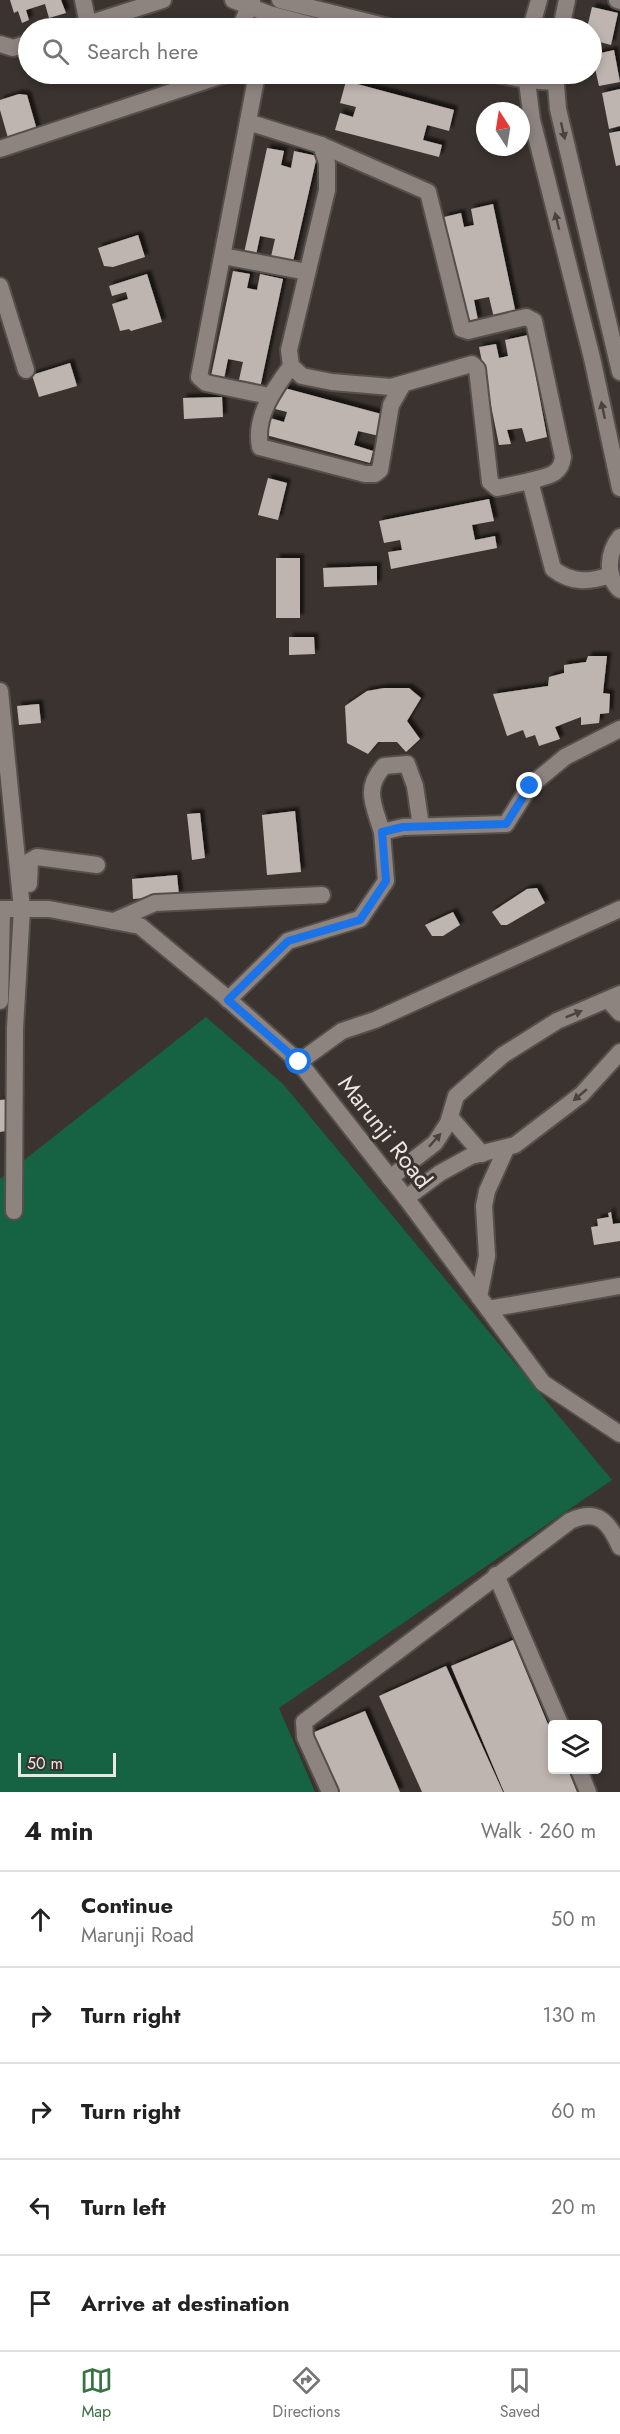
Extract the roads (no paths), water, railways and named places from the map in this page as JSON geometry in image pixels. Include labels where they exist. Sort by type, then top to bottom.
[{"type":"street","points":[[82,18],[83,0]]},
{"type":"street","points":[[106,18],[163,0]]},
{"type":"street","points":[[233,0],[251,4],[264,18]]},
{"type":"street","points":[[280,0],[352,18]]},
{"type":"street","points":[[534,18],[539,0]]},
{"type":"street","points":[[563,18],[567,0]]},
{"type":"street","points":[[245,18],[251,4]]},
{"type":"street","points":[[0,44],[13,48],[18,46]]},
{"type":"street","points":[[0,149],[196,84]]},
{"type":"street","points":[[255,84],[199,377],[206,382],[269,396]]},
{"type":"street","points":[[527,84],[532,120],[592,357],[620,488]]},
{"type":"street","points":[[556,84],[561,120],[620,372]]},
{"type":"street","points":[[248,122],[321,145],[428,192],[462,329],[468,331],[526,317],[534,321],[563,457],[562,466],[557,473],[496,488],[490,482],[477,369],[472,364],[392,387],[332,382],[302,376],[291,366],[289,350],[327,190],[327,163],[321,145]]},
{"type":"street","points":[[223,256],[307,272]]},
{"type":"street","points":[[0,286],[26,370]]},
{"type":"street","points":[[291,366],[269,396],[258,438],[260,447],[365,474],[375,474],[380,470],[392,405],[403,384]]},
{"type":"street","points":[[530,481],[553,569],[565,579],[592,581],[611,575]]},
{"type":"street","points":[[619,534],[610,553],[611,575],[620,590]]},
{"type":"street","points":[[0,691],[26,909]]},
{"type":"street","points":[[382,832],[421,826],[506,824],[530,786],[557,764],[620,729]]},
{"type":"street","points":[[228,1000],[288,941],[360,920],[386,881],[382,832],[372,798],[373,779],[384,766],[407,764],[415,786],[421,826]]},
{"type":"street","points":[[14,1211],[15,1028],[30,861],[37,857],[97,865]]},
{"type":"street","points":[[114,921],[155,903],[322,895]]},
{"type":"street","points":[[0,1001],[1,909]]},
{"type":"street","name":"Marunji Road","points":[[1,909],[49,909],[140,926],[228,1000],[299,1062],[406,1198],[543,1383],[620,1434]]},
{"type":"street","points":[[299,1062],[342,1031],[375,1020],[620,909]]},
{"type":"street","points":[[390,1178],[435,1143],[450,1116],[456,1096],[503,1055],[557,1020],[614,997],[620,1013]]},
{"type":"street","points":[[406,1198],[440,1173],[471,1156],[515,1145],[582,1094],[620,1052]]},
{"type":"street","points":[[450,1116],[482,1154]]},
{"type":"street","points":[[506,1149],[487,1191],[484,1206],[487,1256],[484,1303],[620,1286]]},
{"type":"street","points":[[330,1792],[305,1737],[304,1722],[496,1575],[582,1516],[592,1515],[603,1521],[612,1529],[620,1547]]},
{"type":"street","points":[[496,1575],[558,1720]]},
{"type":"street","points":[[581,1774],[588,1792]]}]
